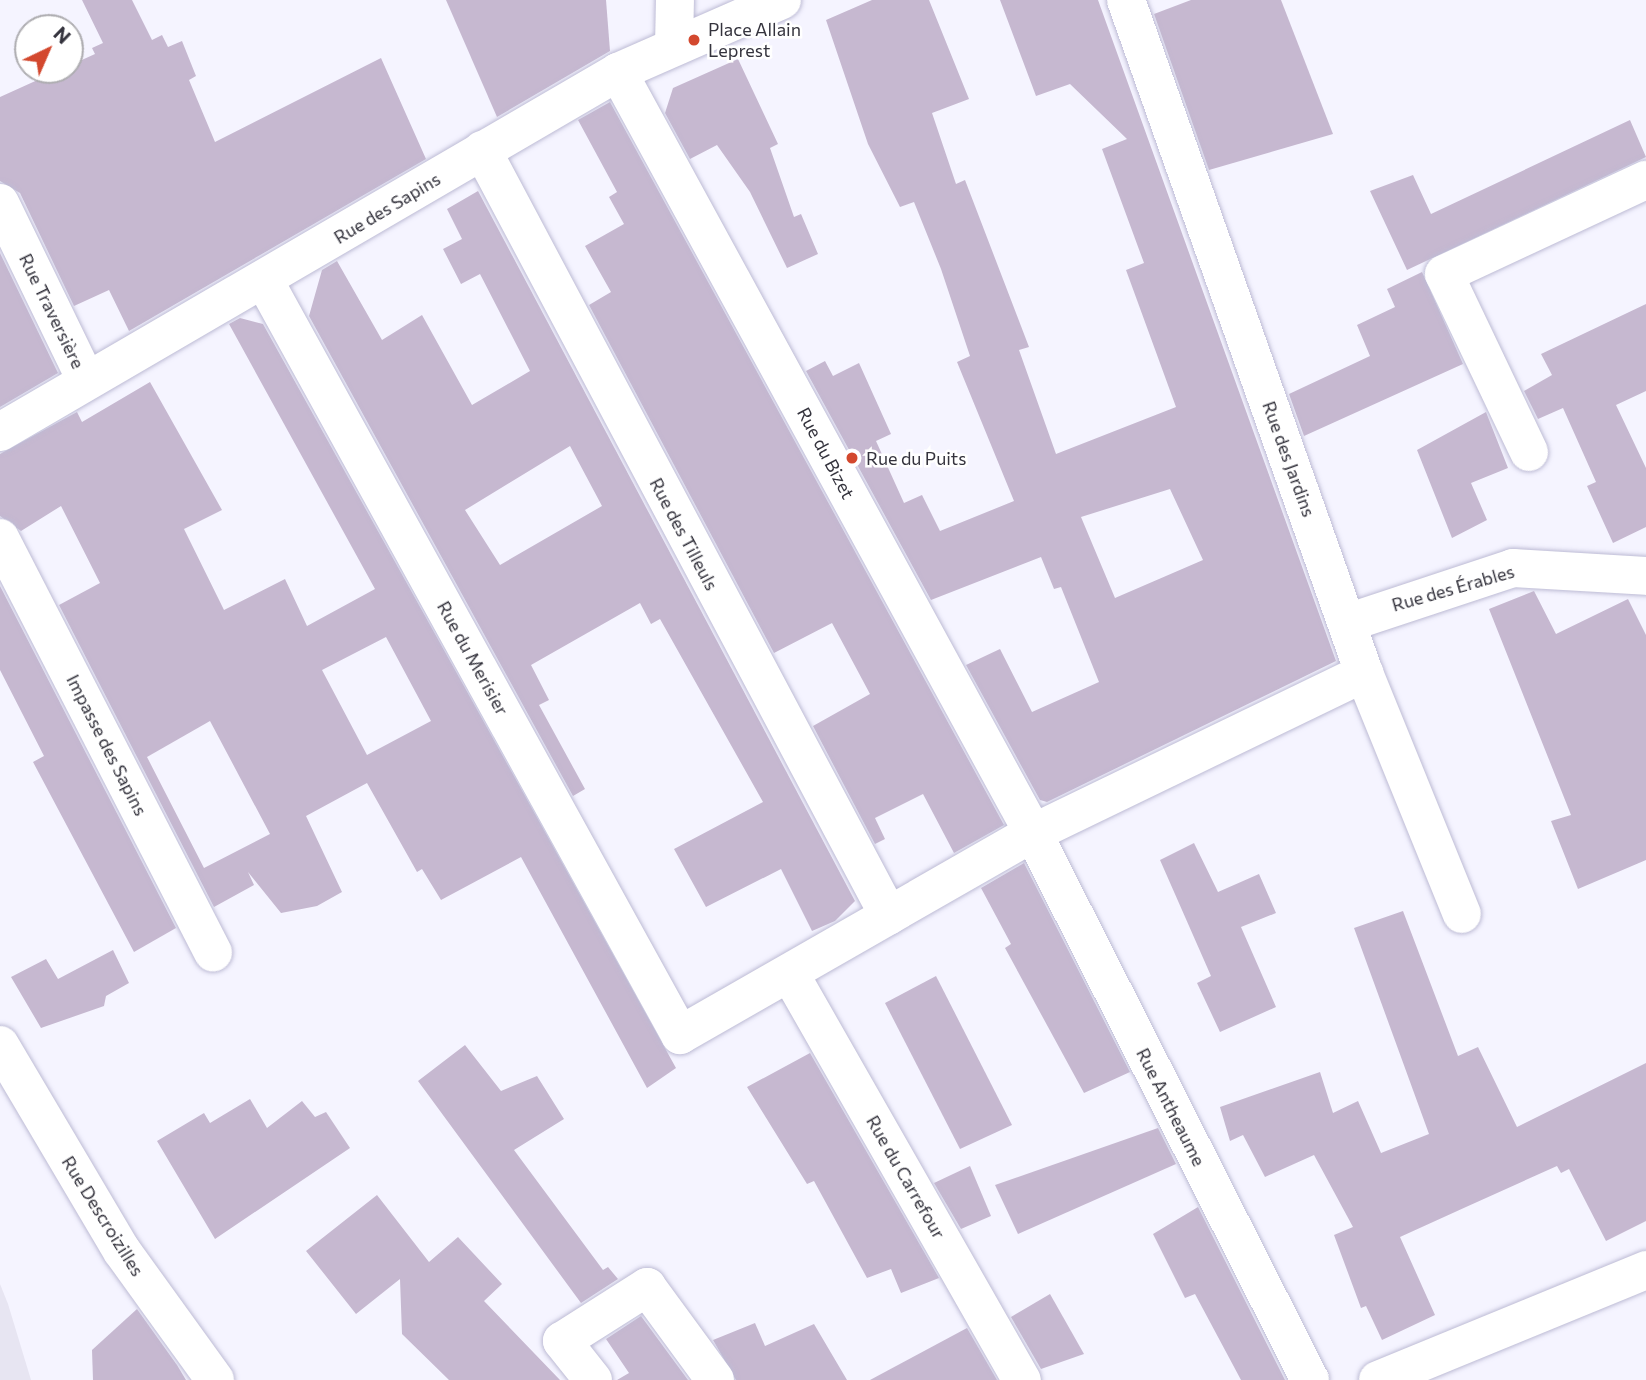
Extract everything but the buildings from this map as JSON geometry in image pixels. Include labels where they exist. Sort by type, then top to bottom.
[{"type":"street","points":[[674,46],[675,0]]},
{"type":"street","name":"Rue des Sapins","points":[[0,432],[86,380],[265,282],[482,150],[618,72],[782,0]]},
{"type":"street","name":"Rue des Jardins","points":[[1126,0],[1364,673],[1462,914]]},
{"type":"street","name":"Rue du Bizet","points":[[618,72],[1033,833]]},
{"type":"street","name":"Rue des Tilleuls","points":[[482,150],[889,916]]},
{"type":"street","points":[[1529,452],[1444,274],[1646,180]]},
{"type":"street","name":"Rue Traversière","points":[[0,204],[86,380]]},
{"type":"street","name":"Rue du Merisier","points":[[265,282],[680,1035],[790,974]]},
{"type":"street","name":"Impasse des Sapins","points":[[0,537],[213,952]]},
{"type":"street","name":"Rue des Érables","points":[[1347,623],[1513,568],[1646,576]]},
{"type":"street","points":[[790,974],[1033,833],[1364,673]]},
{"type":"street","name":"Rue Antheaume","points":[[1033,833],[1310,1380]]},
{"type":"street","name":"Rue du Carrefour","points":[[790,974],[1022,1380]]},
{"type":"street","name":"Rue Descroizilles","points":[[0,1045],[122,1251],[215,1380]]},
{"type":"street","points":[[1378,1380],[1646,1270]]},
{"type":"street","points":[[593,1380],[562,1341],[647,1287],[715,1380]]},
{"type":"shaded area","points":[[0,1284],[8,1304],[31,1380],[0,1380]]},
{"type":"place","name":"Place Allain Leprest","points":[[694,40]]},
{"type":"place","name":"Rue du Puits","points":[[852,458]]}]
